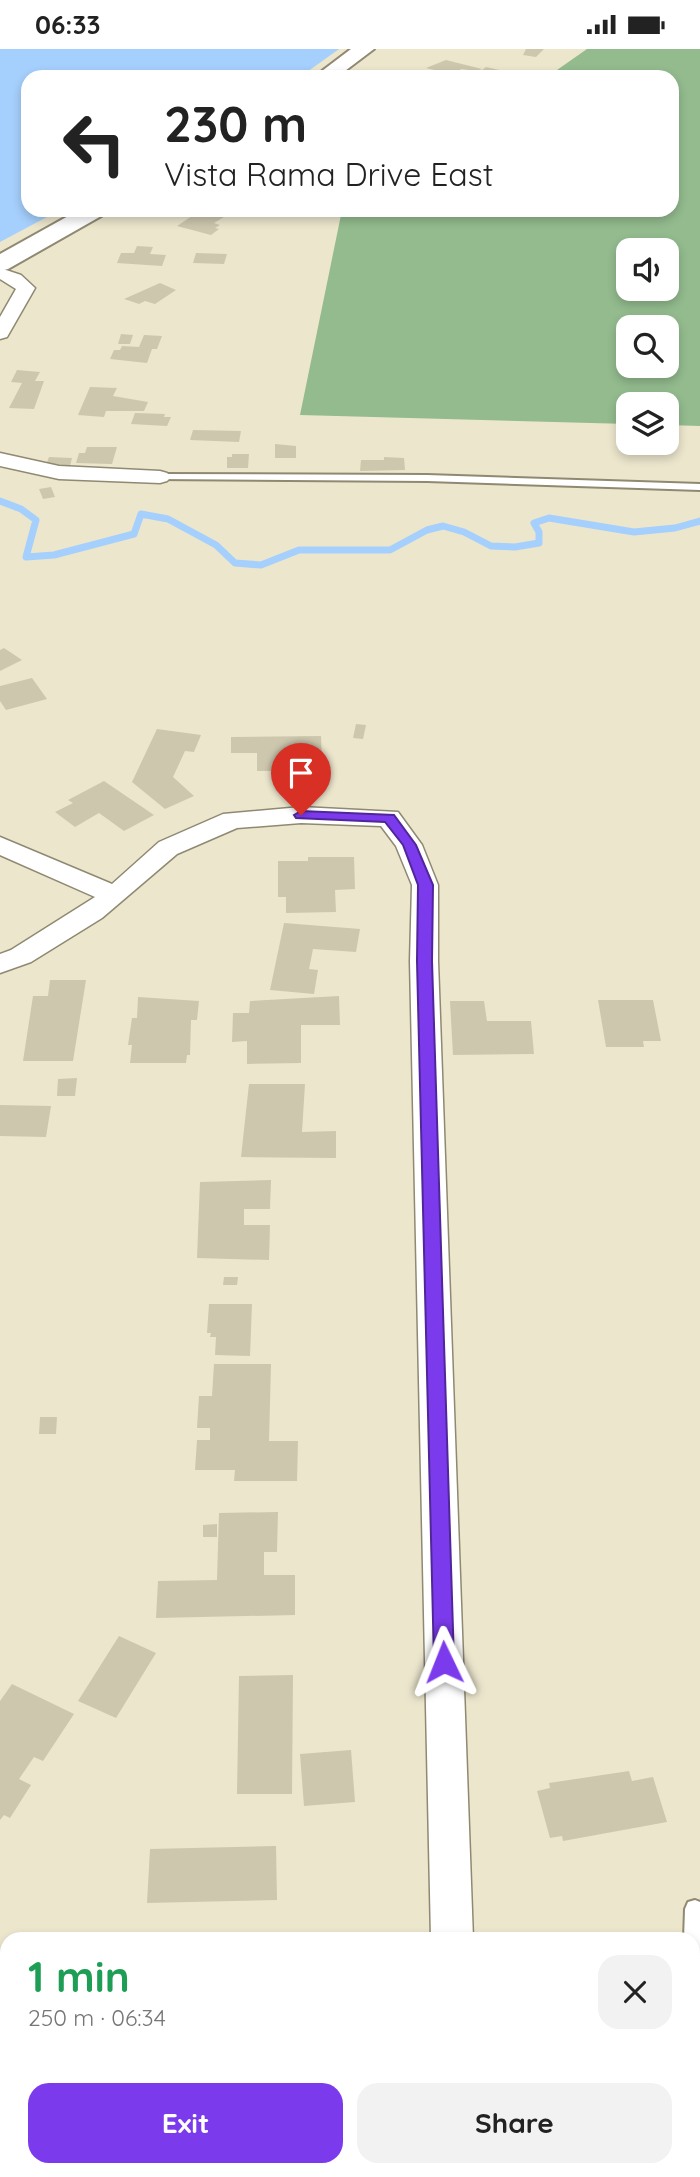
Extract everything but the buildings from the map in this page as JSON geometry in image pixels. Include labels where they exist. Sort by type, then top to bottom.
[{"type":"main road","points":[[334,70],[364,49]]},
{"type":"main road","points":[[0,264],[83,217]]},
{"type":"street","points":[[0,274],[15,279],[26,288],[0,333]]},
{"type":"street","points":[[0,459],[51,472],[160,477]]},
{"type":"street","points":[[0,964],[21,956],[115,895],[168,848],[232,820],[301,815],[389,818],[409,845],[425,885],[424,961],[452,1932]]},
{"type":"street","points":[[0,845],[115,895]]},
{"type":"lane","points":[[160,477],[427,478],[700,487]]},
{"type":"lane","points":[[694,1932],[695,1909]]},
{"type":"green space","points":[[587,49],[700,49],[700,426],[679,425],[679,392],[616,392],[616,424],[300,415],[341,217],[679,217],[679,70],[557,70]]},
{"type":"water","points":[[0,49],[339,49],[310,70],[21,70],[21,217],[47,217],[0,242]]},
{"type":"waterway","points":[[0,501],[21,509],[36,520],[26,557],[54,555],[134,534],[141,514],[168,519],[216,545],[235,563],[261,565],[299,550],[390,550],[427,530],[443,526],[464,532],[491,546],[515,547],[539,543],[539,532],[534,523],[549,518],[634,532],[675,528],[700,521]]},
{"type":"route","points":[[301,815],[389,818],[409,845],[425,885],[424,961],[444,1662]]}]
